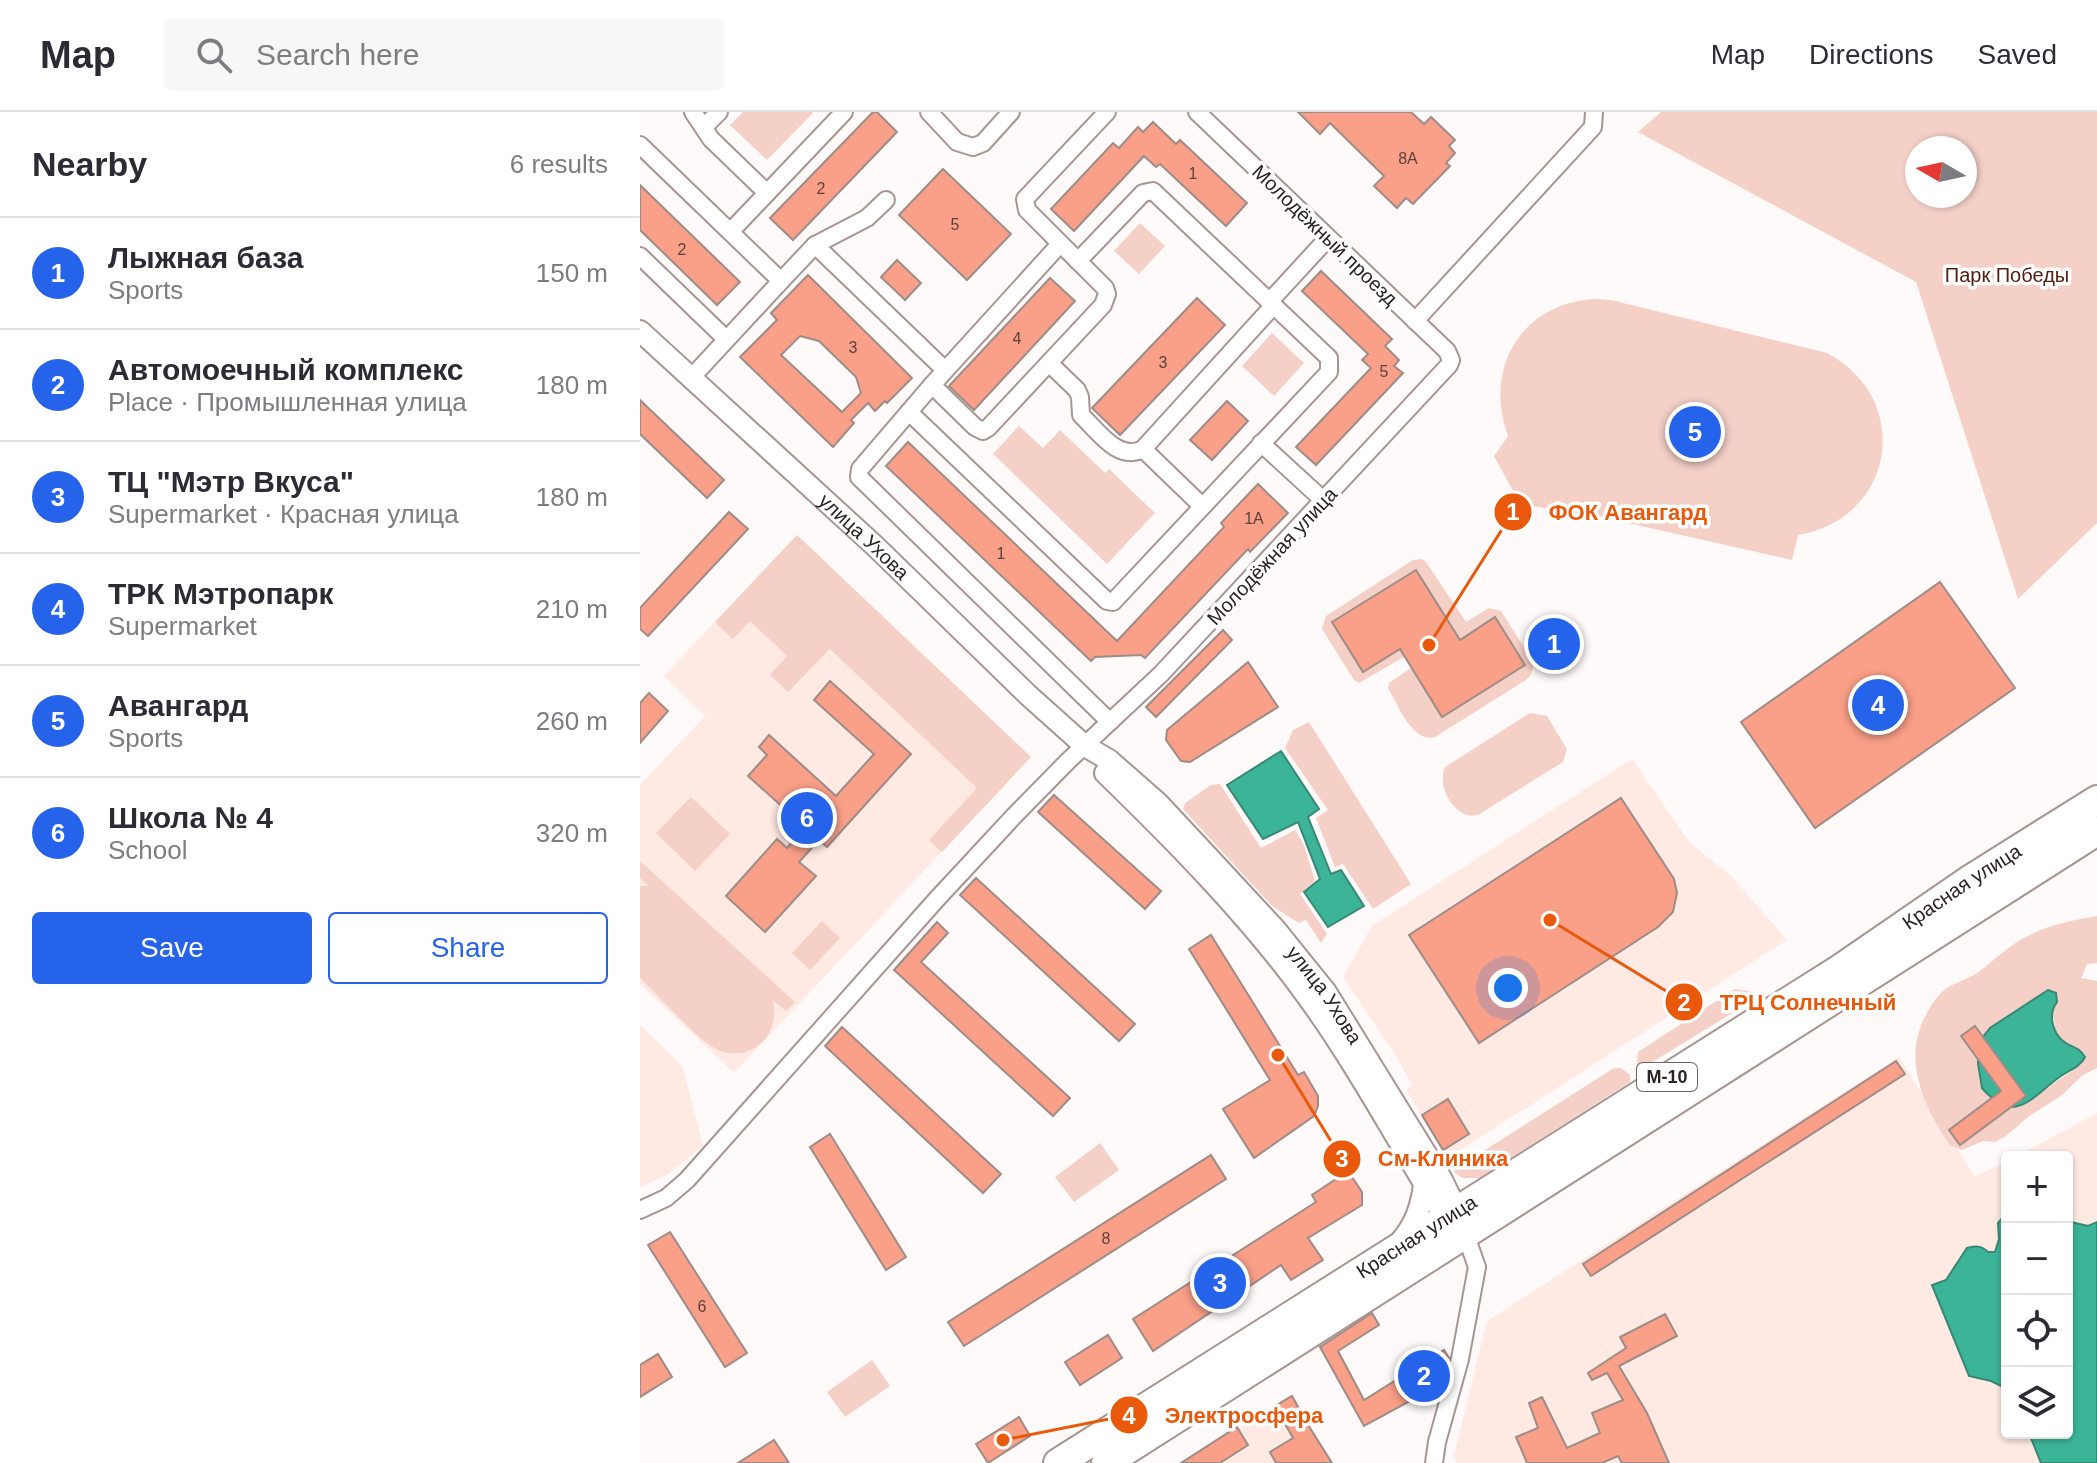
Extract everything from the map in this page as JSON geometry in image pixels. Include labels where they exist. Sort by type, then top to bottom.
[{"type":"highway","name":"Красная улица","points":[[1058,1463],[1390,1252],[1456,1220],[1495,1185],[1840,969],[1971,879],[2097,800]]},
{"type":"highway","name":"Красная улица","points":[[1106,1463],[1456,1220],[2097,831]]},
{"type":"street","points":[[693,112],[711,139],[767,193]]},
{"type":"street","points":[[704,127],[719,112]]},
{"type":"street","points":[[731,231],[844,112]]},
{"type":"street","points":[[929,112],[957,142],[973,147],[983,143],[1011,112]]},
{"type":"street","points":[[932,385],[983,431],[1050,364],[1106,300],[1105,288],[1027,210],[1025,199],[1107,112]]},
{"type":"street","name":"Молодёжный проезд","points":[[1197,112],[1447,351],[1451,360]]},
{"type":"street","points":[[1415,321],[1593,127],[1594,112]]},
{"type":"street","points":[[640,145],[781,281]]},
{"type":"street","points":[[909,412],[1109,603],[1113,602],[1329,372],[1330,367],[1329,358],[1153,191],[1143,193],[1078,261]]},
{"type":"street","points":[[691,378],[815,245],[867,218],[886,200]]},
{"type":"street","points":[[1050,364],[1077,390],[1081,415],[1118,450],[1135,453],[1143,449],[1328,238]]},
{"type":"street","points":[[1060,244],[860,469],[861,481],[1110,722]]},
{"type":"street","points":[[815,245],[945,370]]},
{"type":"street","points":[[640,256],[726,339]]},
{"type":"street","name":"улица Ухова","points":[[640,331],[886,556],[1028,695],[1085,746],[1109,760],[1158,803],[1283,939],[1333,1002],[1456,1220]]},
{"type":"street","name":"Молодёжная улица","points":[[640,1210],[666,1198],[687,1180],[936,900],[1085,746],[1161,674],[1446,370],[1451,360]]},
{"type":"street","points":[[1261,443],[1323,500]]},
{"type":"street","points":[[1143,449],[1202,506]]},
{"type":"street","points":[[1390,1252],[1412,1229],[1433,1181],[1464,1187],[1495,1185]]},
{"type":"street","points":[[1434,1463],[1460,1359],[1477,1267],[1456,1220]]},
{"type":"shaded area","points":[[797,535],[1031,757],[734,1073],[640,984],[640,785],[705,716],[664,676]]},
{"type":"shaded area","points":[[1281,751],[1319,809],[1308,817],[1331,874],[1341,870],[1364,906],[1328,927],[1304,892],[1320,879],[1298,822],[1263,839],[1227,785]]},
{"type":"shaded area","points":[[1632,759],[1690,843],[1730,875],[1787,940],[1448,1158],[1406,1090],[1412,1085],[1396,1056],[1343,977],[1372,926]]},
{"type":"shaded area","points":[[2048,990],[2056,993],[2052,1022],[2056,1033],[2085,1057],[2078,1066],[2032,1099],[2014,1107],[2005,1105],[1994,1100],[1982,1088],[1978,1050],[1990,1028]]},
{"type":"shaded area","points":[[640,1025],[683,1067],[703,1146],[667,1175],[640,1187]]},
{"type":"shaded area","points":[[1899,1057],[1975,1177],[2001,1164],[2001,1439],[2073,1439],[2073,1151],[2026,1151],[2097,1113],[2097,1463],[1457,1463],[1454,1455],[1487,1321]]},
{"type":"shaded area","points":[[2001,1219],[2001,1386],[1969,1376],[1932,1285],[1946,1280],[1967,1248],[1978,1247],[1995,1252],[1999,1239],[1998,1223]]},
{"type":"shaded area","points":[[2073,1222],[2088,1226],[2097,1222],[2097,1463],[2041,1463],[2031,1439],[2073,1439]]},
{"type":"shaded area","points":[[1292,1396],[1328,1456],[1317,1463],[1181,1463]]},
{"type":"green space","points":[[743,112],[813,113],[767,160],[730,125]]},
{"type":"green space","name":"Парк Победы","points":[[1661,112],[2097,112],[2097,523],[2018,599],[1916,282],[1638,132]]},
{"type":"green space","points":[[1140,223],[1165,246],[1139,274],[1114,251]]},
{"type":"green space","points":[[1611,300],[1827,353],[1855,373],[1873,399],[1882,427],[1882,455],[1873,483],[1856,506],[1831,524],[1798,535],[1792,560],[1601,517],[1520,504],[1494,456],[1508,436],[1502,411],[1501,386],[1505,364],[1515,343],[1529,326],[1548,312],[1570,303]]},
{"type":"green space","points":[[1272,333],[1304,363],[1274,396],[1242,366]]},
{"type":"green space","points":[[1019,426],[1043,448],[1060,430],[1105,473],[1109,469],[1155,513],[1107,564],[993,454]]},
{"type":"green space","points":[[797,535],[1031,757],[942,852],[929,840],[977,788],[830,649],[788,692],[770,675],[787,656],[750,621],[733,639],[715,622]]},
{"type":"green space","points":[[1421,559],[1466,622],[1489,608],[1501,611],[1534,663],[1526,680],[1435,737],[1427,737],[1413,729],[1401,713],[1388,688],[1389,683],[1411,668],[1442,717],[1525,666],[1495,618],[1460,640],[1416,570],[1333,622],[1400,649],[1404,657],[1359,683],[1354,680],[1322,629],[1326,616],[1413,560]]},
{"type":"green space","points":[[1530,713],[1547,716],[1567,749],[1563,762],[1478,815],[1462,813],[1445,792],[1445,767]]},
{"type":"green space","points":[[1309,722],[1411,884],[1373,909],[1343,864],[1335,867],[1316,818],[1328,810],[1285,748],[1293,730]]},
{"type":"green space","points":[[1220,784],[1261,848],[1295,830],[1304,845],[1315,881],[1300,894],[1327,934],[1321,943],[1306,920],[1299,923],[1272,906],[1183,809],[1185,803],[1211,785]]},
{"type":"green space","points":[[691,797],[730,834],[695,871],[656,833]]},
{"type":"green space","points":[[640,861],[795,1002],[786,1011],[773,1000],[774,1019],[770,1030],[764,1041],[755,1048],[734,1053],[718,1050],[689,1028],[640,978],[640,886],[649,886],[640,878]]},
{"type":"green space","points":[[2097,916],[2097,963],[2087,964],[2081,978],[2097,981],[2097,1068],[2083,1075],[2061,1096],[1995,1142],[1983,1141],[1962,1150],[1950,1145],[1928,1108],[1916,1070],[1919,1032],[1927,1013],[1944,990],[1977,973],[2024,938],[2055,925]],"holes":[[[2048,990],[2056,1030],[2062,1041],[2072,1046],[2082,1064],[2021,1106],[1982,1088],[1978,1064],[1990,1028]]]},
{"type":"green space","points":[[822,921],[840,938],[810,970],[792,953]]},
{"type":"green space","points":[[1735,989],[1749,991],[1747,1004],[1636,1072],[1638,1052]]},
{"type":"green space","points":[[1614,1068],[1621,1068],[1630,1075],[1630,1082],[1480,1178],[1462,1178],[1454,1172],[1455,1169]]},
{"type":"green space","points":[[1100,1143],[1119,1170],[1074,1202],[1055,1177]]},
{"type":"green space","points":[[872,1360],[890,1386],[845,1417],[827,1392]]},
{"type":"building","points":[[873,112],[877,112],[897,132],[793,240],[770,218]]},
{"type":"building","points":[[1298,112],[1411,112],[1424,124],[1431,117],[1455,140],[1449,146],[1455,153],[1446,163],[1450,166],[1413,204],[1406,198],[1397,208],[1374,186],[1384,176],[1330,123],[1320,134]]},
{"type":"building","points":[[1153,122],[1176,144],[1180,140],[1247,203],[1226,226],[1160,164],[1156,167],[1144,156],[1074,231],[1051,209],[1113,143],[1119,148],[1138,127],[1143,132]]},
{"type":"building","points":[[943,169],[1011,234],[967,280],[899,215]]},
{"type":"building","points":[[640,185],[740,282],[717,305],[640,230]]},
{"type":"building","points":[[897,260],[921,283],[905,300],[881,277]]},
{"type":"building","points":[[1321,271],[1392,339],[1385,346],[1399,360],[1394,366],[1403,373],[1316,465],[1296,447],[1371,368],[1362,360],[1368,354],[1302,291]]},
{"type":"building","points":[[808,275],[912,378],[875,411],[868,403],[851,420],[854,423],[833,447],[740,357],[777,320],[771,313]],"holes":[[[800,336],[819,341],[856,377],[861,393],[842,412],[781,355]]]},
{"type":"building","points":[[1050,278],[1075,301],[974,410],[949,386]]},
{"type":"building","points":[[1197,298],[1225,325],[1120,435],[1092,408]]},
{"type":"building","points":[[640,400],[724,480],[707,498],[640,434]]},
{"type":"building","points":[[1227,401],[1248,421],[1212,460],[1190,440]]},
{"type":"building","points":[[908,442],[1117,641],[1224,527],[1221,523],[1258,484],[1288,513],[1250,552],[1248,549],[1145,658],[1141,655],[1095,657],[1091,661],[886,466]]},
{"type":"building","points":[[729,512],[748,529],[648,636],[640,629],[640,608]]},
{"type":"building","points":[[1416,570],[1460,640],[1495,617],[1525,665],[1442,717],[1400,649],[1363,672],[1332,622]]},
{"type":"building","points":[[1940,582],[2015,688],[1815,828],[1741,722]]},
{"type":"building","points":[[1223,630],[1232,640],[1156,717],[1146,707]]},
{"type":"building","points":[[1560,632],[1567,645],[1549,656],[1541,643]]},
{"type":"building","points":[[1248,662],[1278,707],[1190,762],[1181,761],[1166,740],[1167,730]]},
{"type":"building","points":[[830,681],[911,754],[827,847],[819,840],[799,862],[816,876],[765,932],[726,896],[777,839],[787,848],[805,827],[748,776],[767,755],[759,747],[769,735],[836,796],[874,754],[814,700]]},
{"type":"building","points":[[649,693],[668,711],[640,743],[640,703]]},
{"type":"building","points":[[1054,795],[1161,891],[1145,909],[1038,812]]},
{"type":"building","points":[[1621,798],[1674,879],[1677,893],[1673,912],[1658,927],[1479,1043],[1409,935]]},
{"type":"building","points":[[976,878],[1135,1024],[1119,1041],[960,895]]},
{"type":"building","points":[[937,922],[948,933],[921,962],[1070,1098],[1053,1116],[894,970]]},
{"type":"building","points":[[1211,935],[1298,1075],[1304,1072],[1318,1096],[1314,1116],[1254,1158],[1223,1109],[1270,1080],[1189,949]]},
{"type":"building","points":[[1975,1026],[2026,1096],[1960,1145],[1949,1130],[2001,1091],[1961,1036]]},
{"type":"building","points":[[842,1027],[1001,1174],[983,1193],[825,1046]]},
{"type":"building","points":[[1896,1061],[1905,1074],[1591,1276],[1583,1264]]},
{"type":"building","points":[[1448,1099],[1469,1134],[1443,1150],[1422,1115]]},
{"type":"building","points":[[830,1134],[906,1257],[886,1270],[810,1147]]},
{"type":"building","points":[[1211,1155],[1226,1179],[964,1346],[948,1322]]},
{"type":"building","points":[[1348,1171],[1362,1192],[1362,1205],[1308,1238],[1323,1260],[1291,1280],[1281,1265],[1153,1351],[1133,1319],[1316,1202],[1312,1195]]},
{"type":"building","points":[[670,1232],[747,1353],[725,1367],[648,1245]]},
{"type":"building","points":[[1372,1313],[1379,1325],[1338,1351],[1364,1400],[1444,1350],[1449,1358],[1440,1391],[1435,1394],[1432,1389],[1364,1426],[1320,1347]]},
{"type":"building","points":[[1665,1314],[1677,1336],[1619,1366],[1647,1413],[1669,1463],[1622,1463],[1618,1456],[1602,1463],[1527,1463],[1516,1437],[1538,1428],[1529,1403],[1542,1397],[1567,1448],[1600,1433],[1592,1413],[1623,1400],[1607,1373],[1592,1380],[1588,1373],[1626,1348],[1620,1337]]},
{"type":"building","points":[[1108,1335],[1122,1358],[1080,1385],[1065,1362]]},
{"type":"building","points":[[658,1354],[672,1377],[640,1397],[640,1365]]},
{"type":"building","points":[[1292,1396],[1332,1463],[1276,1463],[1270,1452],[1293,1438],[1275,1406]]},
{"type":"building","points":[[1019,1417],[1030,1436],[988,1463],[976,1444]]},
{"type":"building","points":[[1237,1427],[1248,1445],[1220,1463],[1181,1463]]},
{"type":"building","points":[[774,1440],[789,1463],[738,1463]]},
{"type":"place","name":"Авангард","points":[[1695,432]]},
{"type":"place","name":"Лыжная база","points":[[1554,644]]},
{"type":"place","name":"ФОК Авангард","points":[[1429,645]]},
{"type":"place","name":"ТРК Мэтропарк","points":[[1878,705]]},
{"type":"place","name":"Школа № 4","points":[[807,818]]},
{"type":"place","name":"ТРЦ Солнечный","points":[[1550,920]]},
{"type":"place","name":"См-Клиника","points":[[1278,1055]]},
{"type":"place","name":"ТЦ \"Мэтр Вкуса\"","points":[[1220,1283]]},
{"type":"place","name":"Автомоечный комплекс","points":[[1424,1376]]},
{"type":"place","name":"Электросфера","points":[[1003,1440]]}]
